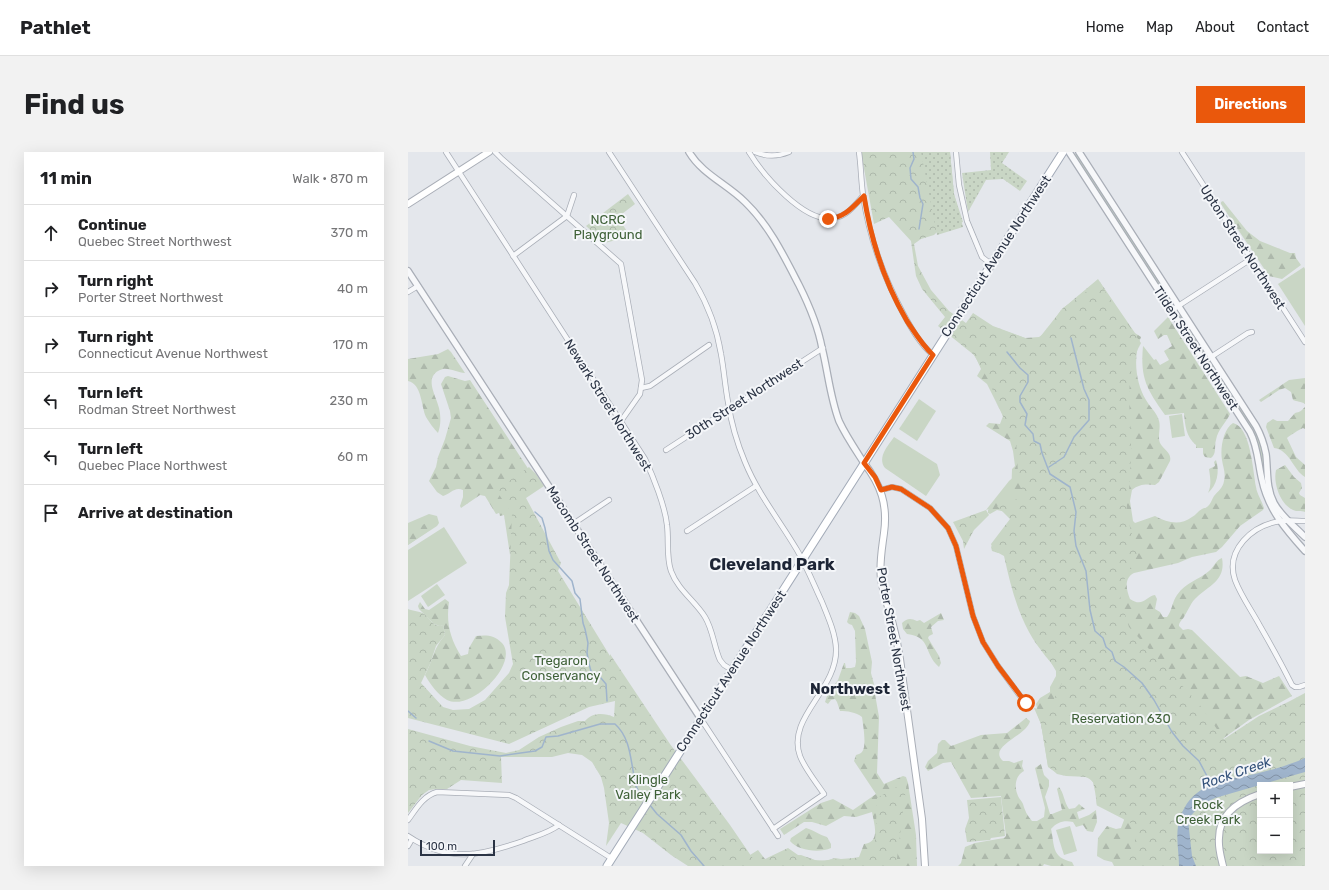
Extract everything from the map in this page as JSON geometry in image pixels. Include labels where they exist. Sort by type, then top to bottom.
[{"type":"main road","points":[[408,204],[489,152]]},
{"type":"main road","name":"Connecticut Avenue Northwest","points":[[607,866],[1063,152]]},
{"type":"main road","name":"Porter Street Northwest","points":[[864,463],[875,477],[881,490],[885,516],[880,564],[881,578],[899,654],[929,866]]},
{"type":"main road","points":[[1293,786],[1305,784]]},
{"type":"main road","points":[[1223,866],[1218,839],[1224,820],[1229,812],[1237,805],[1257,795]]},
{"type":"main road","name":"Porter Street Northwest","points":[[923,826],[925,866]]},
{"type":"street","name":"Newark Street Northwest","points":[[446,152],[645,459],[654,478],[666,523],[668,557],[673,576],[681,589],[704,616],[720,660],[732,670]]},
{"type":"street","points":[[495,152],[621,264],[642,378],[640,394],[621,421]]},
{"type":"street","points":[[609,152],[695,284],[705,302],[714,324],[719,343],[729,408],[741,451],[756,486],[802,559],[832,627],[836,644],[836,660],[831,676],[802,721],[798,738],[801,759],[824,794],[773,829]]},
{"type":"street","name":"Porter Street Northwest","points":[[689,152],[704,170],[731,189],[745,202],[765,225],[805,298],[823,348],[830,391],[837,416],[847,438],[864,463]]},
{"type":"street","points":[[749,152],[761,169],[781,190],[799,206],[815,216],[831,219],[841,216],[850,210],[864,196]]},
{"type":"street","points":[[755,152],[772,156],[789,152]]},
{"type":"street","points":[[859,152],[864,196],[874,244],[888,283],[911,326],[924,346],[933,355]]},
{"type":"street","points":[[956,152],[960,191],[967,221],[982,257],[991,264]]},
{"type":"street","name":"Tilden Street Northwest","points":[[1069,152],[1250,432],[1256,449],[1260,475],[1268,499],[1280,521],[1305,551]]},
{"type":"street","name":"Tilden Street Northwest","points":[[1079,152],[1251,418],[1261,436],[1266,452],[1267,475],[1272,500],[1288,521],[1305,537]]},
{"type":"street","name":"Upton Street Northwest","points":[[1182,152],[1305,342]]},
{"type":"street","points":[[514,256],[567,216],[574,195]]},
{"type":"street","points":[[1172,310],[1251,259]]},
{"type":"street","name":"Macomb Street Northwest","points":[[408,271],[778,836]]},
{"type":"street","points":[[408,292],[418,286]]},
{"type":"street","points":[[1211,357],[1248,333],[1252,332]]},
{"type":"street","points":[[641,388],[650,386],[709,345]]},
{"type":"street","name":"30th Street Northwest","points":[[666,450],[823,348]]},
{"type":"street","points":[[1260,475],[1267,475]]},
{"type":"street","points":[[687,531],[756,486]]},
{"type":"street","points":[[881,490],[892,487],[901,489],[930,508],[948,528],[956,546],[972,611],[983,642],[998,666],[1029,708]]},
{"type":"street","points":[[573,524],[609,500]]},
{"type":"street","points":[[1305,521],[1280,521],[1262,527],[1249,534],[1241,543],[1235,556],[1233,566],[1238,586],[1292,685],[1295,687],[1305,685]]},
{"type":"street","points":[[408,820],[425,798],[432,793],[440,791],[509,795],[559,824],[611,858]]},
{"type":"street","points":[[408,846],[410,837],[423,845],[439,851],[453,854],[473,854],[506,847],[549,831],[559,824]]},
{"type":"street","points":[[465,866],[473,854]]},
{"type":"green space","name":"Reservation 630","points":[[861,152],[950,152],[954,194],[963,222],[940,229],[934,235],[921,239],[914,244],[918,266],[931,290],[949,311],[966,323],[973,313],[993,326],[1036,342],[1063,308],[1100,282],[1107,295],[1141,343],[1135,356],[1130,384],[1129,399],[1131,457],[1127,507],[1129,523],[1138,554],[1119,589],[1129,627],[1199,704],[1224,739],[1259,716],[1305,693],[1305,866],[1124,866],[1141,825],[1131,823],[1098,806],[1093,782],[1089,777],[1057,774],[1048,766],[1041,724],[1034,708],[1048,711],[1064,679],[1041,650],[1024,623],[1011,586],[1004,556],[993,550],[991,544],[1010,519],[997,506],[1015,500],[1022,494],[1018,473],[1016,440],[1006,424],[989,381],[974,355],[938,326],[945,317],[922,289],[916,276],[911,241],[889,217],[874,224]]},
{"type":"green space","points":[[921,152],[950,152],[954,194],[963,227],[937,235]]},
{"type":"green space","points":[[990,152],[1009,152],[1002,163],[1027,181],[1020,191],[1003,179],[986,180],[968,212],[962,173],[991,170]]},
{"type":"green space","points":[[1075,154],[1078,155],[1172,300],[1171,303],[1169,303],[1073,156]]},
{"type":"green space","name":"NCRC Playground","points":[[628,194],[635,204],[618,217],[628,233],[616,240],[605,243],[586,226]]},
{"type":"green space","points":[[1223,201],[1247,231],[1260,241],[1290,253],[1295,253],[1296,258],[1301,265],[1282,279],[1269,276],[1221,204]]},
{"type":"green space","points":[[1304,267],[1305,269],[1305,326],[1278,284]]},
{"type":"green space","name":"Reservation 630","points":[[1098,279],[1135,333],[1141,337],[1138,344],[1136,361],[1137,377],[1142,393],[1159,421],[1160,443],[1170,456],[1170,461],[1159,482],[1155,485],[1140,486],[1132,490],[1130,501],[1133,521],[1135,523],[1155,516],[1169,522],[1183,522],[1206,508],[1223,483],[1225,475],[1221,455],[1222,445],[1227,430],[1233,423],[1239,426],[1247,441],[1257,490],[1264,508],[1240,526],[1216,552],[1192,557],[1178,563],[1131,575],[1127,581],[1130,599],[1141,602],[1155,595],[1157,599],[1155,609],[1160,612],[1163,617],[1167,617],[1175,598],[1184,587],[1205,574],[1218,560],[1222,558],[1223,566],[1219,577],[1193,601],[1179,626],[1183,630],[1192,630],[1240,677],[1246,676],[1263,683],[1279,676],[1292,696],[1249,720],[1221,740],[1176,866],[1114,866],[1112,862],[1097,856],[1098,838],[1107,826],[1116,829],[1121,828],[1124,820],[1123,815],[1102,803],[1097,806],[1095,786],[1088,778],[1063,775],[1048,767],[1041,724],[1036,711],[1036,704],[1040,698],[1050,692],[1050,687],[1056,676],[1056,671],[1040,647],[1008,562],[1003,553],[992,551],[991,547],[1011,519],[1006,512],[997,510],[990,514],[988,513],[988,510],[995,500],[1003,502],[1018,496],[1012,483],[1012,469],[1015,466],[1010,441],[986,426],[989,423],[1000,424],[1003,416],[987,384],[977,376],[981,369],[970,349],[988,325],[1025,338],[1039,337],[1045,333],[1061,310]]},
{"type":"green space","points":[[1178,314],[1182,315],[1253,425],[1262,448],[1265,473],[1262,473],[1257,447],[1177,316]]},
{"type":"green space","points":[[1168,317],[1230,414],[1218,433],[1215,442],[1215,452],[1211,458],[1205,457],[1203,454],[1203,448],[1196,448],[1196,445],[1188,435],[1184,413],[1165,415],[1146,383],[1142,357],[1143,346],[1160,365],[1169,360],[1164,351],[1172,346],[1167,335],[1164,335],[1158,339],[1154,331]]},
{"type":"green space","points":[[448,349],[465,373],[443,369],[433,376],[433,392],[440,415],[438,433],[426,417],[419,391],[413,383],[408,381],[408,359],[438,354]]},
{"type":"green space","points":[[448,376],[465,381],[470,380],[529,470],[510,555],[504,515],[500,516],[499,513],[496,514],[485,496],[480,495],[461,508],[460,506],[463,497],[463,490],[457,489],[443,496],[437,492],[429,481],[436,467],[451,418],[441,384],[445,377]]},
{"type":"green space","points":[[1305,378],[1305,404],[1293,400],[1291,392],[1285,388],[1279,390],[1261,402],[1259,400],[1289,380]]},
{"type":"green space","points":[[919,399],[936,411],[917,441],[899,429]]},
{"type":"green space","points":[[1305,407],[1305,429],[1303,428],[1287,438],[1296,457],[1305,465],[1305,477],[1297,470],[1284,452],[1274,448],[1266,427],[1267,423],[1273,419],[1277,421],[1288,421],[1295,413]]},
{"type":"green space","points":[[1182,414],[1185,436],[1172,438],[1169,416]]},
{"type":"green space","points":[[894,437],[937,464],[940,475],[926,496],[885,468],[882,460],[884,452]]},
{"type":"green space","points":[[1216,460],[1218,474],[1214,486],[1208,493],[1210,484],[1209,469],[1215,466],[1214,462]]},
{"type":"green space","points":[[1285,465],[1294,477],[1301,483],[1302,488],[1299,493],[1305,498],[1305,512],[1294,511],[1288,507],[1278,493],[1275,475],[1276,470]]},
{"type":"green space","points":[[529,467],[544,486],[526,498],[561,563],[558,571],[610,656],[610,654],[670,744],[730,825],[758,866],[688,866],[643,833],[621,823],[606,846],[609,823],[604,788],[601,777],[592,762],[582,755],[568,753],[552,757],[501,757],[502,783],[461,780],[447,789],[429,790],[422,795],[408,813],[408,729],[470,746],[506,753],[519,750],[539,737],[578,721],[585,721],[595,715],[603,714],[614,717],[615,701],[589,707],[509,744],[408,718],[408,609],[422,613],[434,624],[440,626],[443,625],[445,635],[436,646],[430,664],[421,683],[443,707],[453,710],[469,709],[485,700],[509,673],[513,664],[505,617],[506,593],[509,585],[512,514],[496,490]]},
{"type":"green space","points":[[1018,473],[1022,494],[1015,500],[986,510],[1009,481]]},
{"type":"green space","points":[[986,510],[989,515],[974,530],[964,549],[963,541],[953,522]]},
{"type":"green space","points":[[429,514],[437,516],[439,523],[437,526],[408,545],[408,523]]},
{"type":"green space","points":[[431,521],[437,523],[434,527],[408,545],[408,538],[421,526]]},
{"type":"green space","points":[[444,527],[467,563],[408,601],[408,550]]},
{"type":"green space","points":[[437,584],[445,595],[428,607],[421,596]]},
{"type":"green space","points":[[445,599],[449,602],[448,617],[450,630],[454,643],[461,656],[468,654],[469,648],[476,636],[496,638],[502,643],[506,652],[504,662],[499,673],[490,684],[480,693],[468,699],[457,702],[447,700],[440,695],[425,675],[441,640],[445,635],[443,625],[440,626],[434,624],[419,609],[418,606],[420,602],[425,609],[429,610]]},
{"type":"green space","points":[[850,612],[859,616],[865,629],[872,662],[871,673],[875,688],[869,692],[870,694],[875,694],[879,717],[877,773],[884,784],[903,776],[906,777],[916,835],[917,866],[724,866],[758,850],[765,859],[801,855],[815,860],[825,861],[835,858],[847,860],[859,857],[864,844],[869,843],[875,836],[872,812],[856,817],[844,816],[826,826],[812,822],[804,822],[784,835],[780,829],[821,803],[833,799],[853,810],[876,794],[854,761],[856,755],[862,752],[864,745],[862,717],[854,713],[840,711],[835,699],[831,700],[828,704],[825,702],[828,693],[838,680],[844,663],[846,668],[855,667],[855,631],[852,625],[847,622]]},
{"type":"green space","points":[[941,613],[944,620],[938,621],[931,627],[933,634],[928,638],[939,656],[941,663],[939,667],[934,662],[924,642],[920,638],[907,634],[903,629],[902,623],[907,619],[911,619],[917,621],[920,620],[924,623]]},
{"type":"green space","points":[[1026,718],[1030,721],[1027,726],[1004,746],[1000,751],[999,756],[1003,761],[1014,763],[1023,760],[1022,766],[1024,771],[1017,779],[1016,789],[1018,797],[1023,803],[1027,815],[1032,821],[1037,821],[1044,817],[1045,808],[1035,768],[1041,764],[1044,775],[1049,780],[1049,786],[1045,797],[1050,814],[1062,810],[1057,789],[1059,787],[1069,809],[1075,808],[1079,804],[1085,809],[1077,812],[1079,819],[1096,810],[1097,822],[1093,832],[1087,831],[1083,825],[1076,827],[1073,822],[1070,821],[1058,823],[1051,829],[1057,854],[1065,860],[1072,862],[1074,866],[1051,866],[1044,864],[1043,866],[958,866],[961,863],[965,847],[975,843],[1004,838],[1006,836],[1001,796],[971,798],[951,762],[943,763],[928,771],[925,767],[928,761],[937,753],[938,744],[942,740],[945,740],[951,746],[981,735],[1007,733]]},
{"type":"green space","points":[[907,781],[896,866],[768,866],[767,858],[788,848],[798,855],[817,861],[865,857],[873,848],[874,844],[876,832],[877,798]]},
{"type":"green space","points":[[1001,797],[1005,836],[991,838],[990,840],[967,842],[965,829],[969,818],[967,800]]},
{"type":"green space","points":[[1070,826],[1077,851],[1064,855],[1056,830]]},
{"type":"green space","points":[[806,828],[827,837],[831,844],[831,848],[815,851],[809,850],[798,847],[790,841],[791,838]]},
{"type":"water","points":[[1305,758],[1305,772],[1270,782],[1257,782],[1257,786],[1215,798],[1207,802],[1193,813],[1188,820],[1192,856],[1196,866],[1179,866],[1177,841],[1178,826],[1184,808],[1193,796],[1217,782],[1268,771]]},
{"type":"waterway","points":[[913,152],[914,159],[910,168],[911,179],[918,187],[923,204],[919,229]]},
{"type":"waterway","points":[[1049,467],[1064,457],[1074,437],[1089,420],[1089,400],[1084,389],[1071,338]]},
{"type":"waterway","name":"Rock Creek","points":[[1007,352],[1028,375],[1028,382],[1020,396],[1020,402],[1027,414],[1025,425],[1033,434],[1034,441],[1040,444],[1050,474],[1070,487],[1076,512],[1074,531],[1076,546],[1086,571],[1090,610],[1095,631],[1103,638],[1106,647],[1112,652],[1115,661],[1142,683],[1154,700],[1172,732],[1183,746],[1199,761],[1211,787]]},
{"type":"waterway","points":[[535,512],[542,518],[549,551],[553,560],[572,581],[575,593],[580,599],[583,623],[588,643],[587,653],[589,664],[591,671],[600,677],[606,684],[607,701]]},
{"type":"waterway","points":[[408,711],[416,718]]},
{"type":"waterway","points":[[429,741],[453,751],[500,756],[535,751],[542,747],[546,737],[558,736],[600,724],[615,724],[621,730],[625,738],[637,788],[646,801]]},
{"type":"waterway","points":[[649,804],[657,814],[681,835],[691,851],[704,866]]},
{"type":"district","name":"Cleveland Park","points":[[772,564]]},
{"type":"district","name":"Northwest","points":[[850,689]]},
{"type":"route","points":[[828,219],[836,218],[846,213],[864,196],[874,244],[888,283],[911,326],[926,349],[933,355],[864,463],[875,477],[881,490],[892,487],[901,489],[930,508],[948,528],[956,546],[973,616],[983,642],[998,666],[1026,703]]},
{"type":"park label","name":"Tregaron Conservancy","points":[[561,668]]},
{"type":"park label","name":"Klingle Valley Park","points":[[648,786]]},
{"type":"park label","name":"Rock Creek Park","points":[[1208,812]]}]
